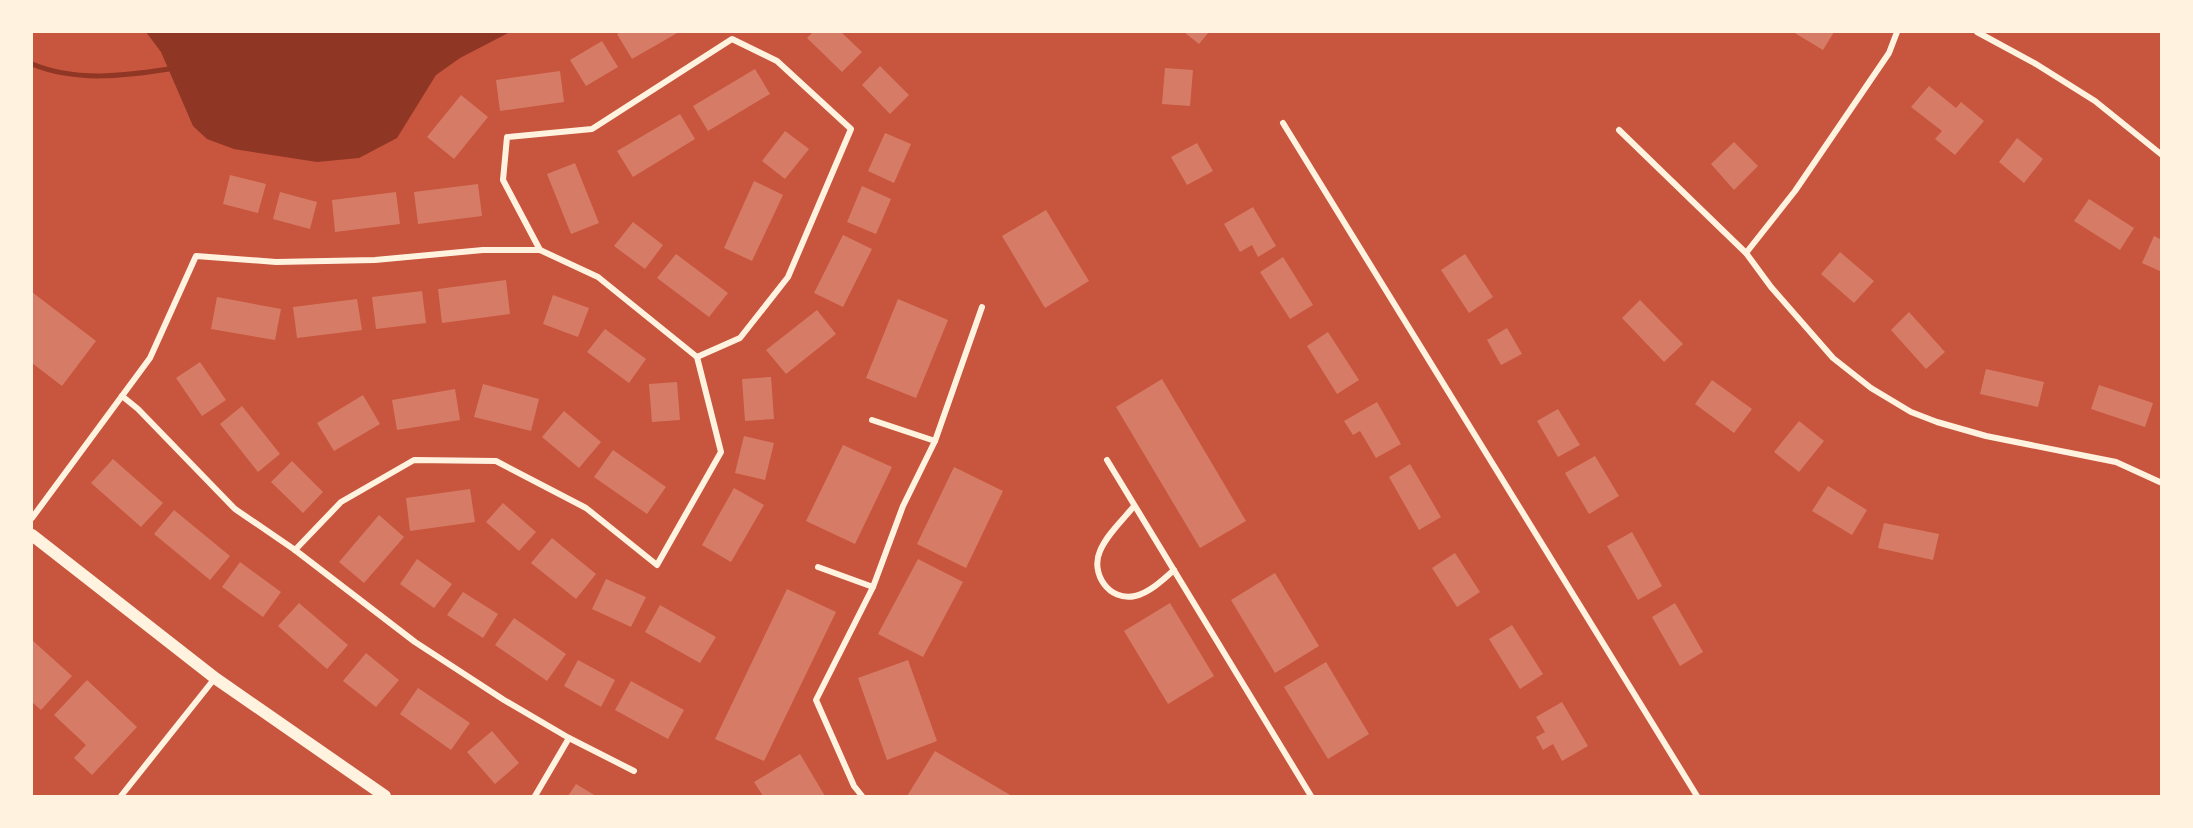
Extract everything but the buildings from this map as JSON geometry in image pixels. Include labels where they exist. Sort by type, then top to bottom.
[{"type":"main road","points":[[32,535],[215,678],[385,796]]},
{"type":"street","points":[[1746,253],[1795,191],[1889,53],[1897,32]]},
{"type":"street","points":[[1977,32],[2036,64],[2095,101],[2162,155]]},
{"type":"street","points":[[540,250],[503,180],[507,137],[592,129],[732,39],[777,61],[851,129],[788,277],[740,338],[697,357]]},
{"type":"street","points":[[1283,123],[1697,796]]},
{"type":"street","points":[[1619,130],[1746,253],[1771,287],[1833,358],[1871,388],[1911,412],[1936,422],[1986,436],[2116,462],[2162,483]]},
{"type":"street","points":[[32,518],[150,358],[196,256],[276,262],[375,260],[483,250],[540,250],[598,277],[697,357],[721,452],[657,565],[586,508],[496,461],[414,460],[341,502],[295,550]]},
{"type":"street","points":[[862,796],[854,786],[816,700],[873,588],[903,506],[934,441],[982,308]]},
{"type":"street","points":[[122,396],[138,409],[235,508],[295,550],[415,642],[504,700],[569,738],[634,771]]},
{"type":"street","points":[[872,420],[934,441]]},
{"type":"street","points":[[1107,460],[1311,796]]},
{"type":"street","points":[[1134,506],[1109,536],[1100,551],[1096,565],[1098,576],[1105,586],[1125,597],[1136,596],[1158,584],[1173,570]]},
{"type":"street","points":[[818,567],[873,588]]},
{"type":"street","points":[[121,796],[215,678]]},
{"type":"street","points":[[535,796],[569,738]]},
{"type":"shaded area","points":[[146,32],[510,32],[460,58],[436,75],[397,138],[359,158],[317,162],[234,149],[207,139],[193,126],[161,52]]},
{"type":"waterway","points":[[32,64],[48,70],[100,76],[169,69]]}]
